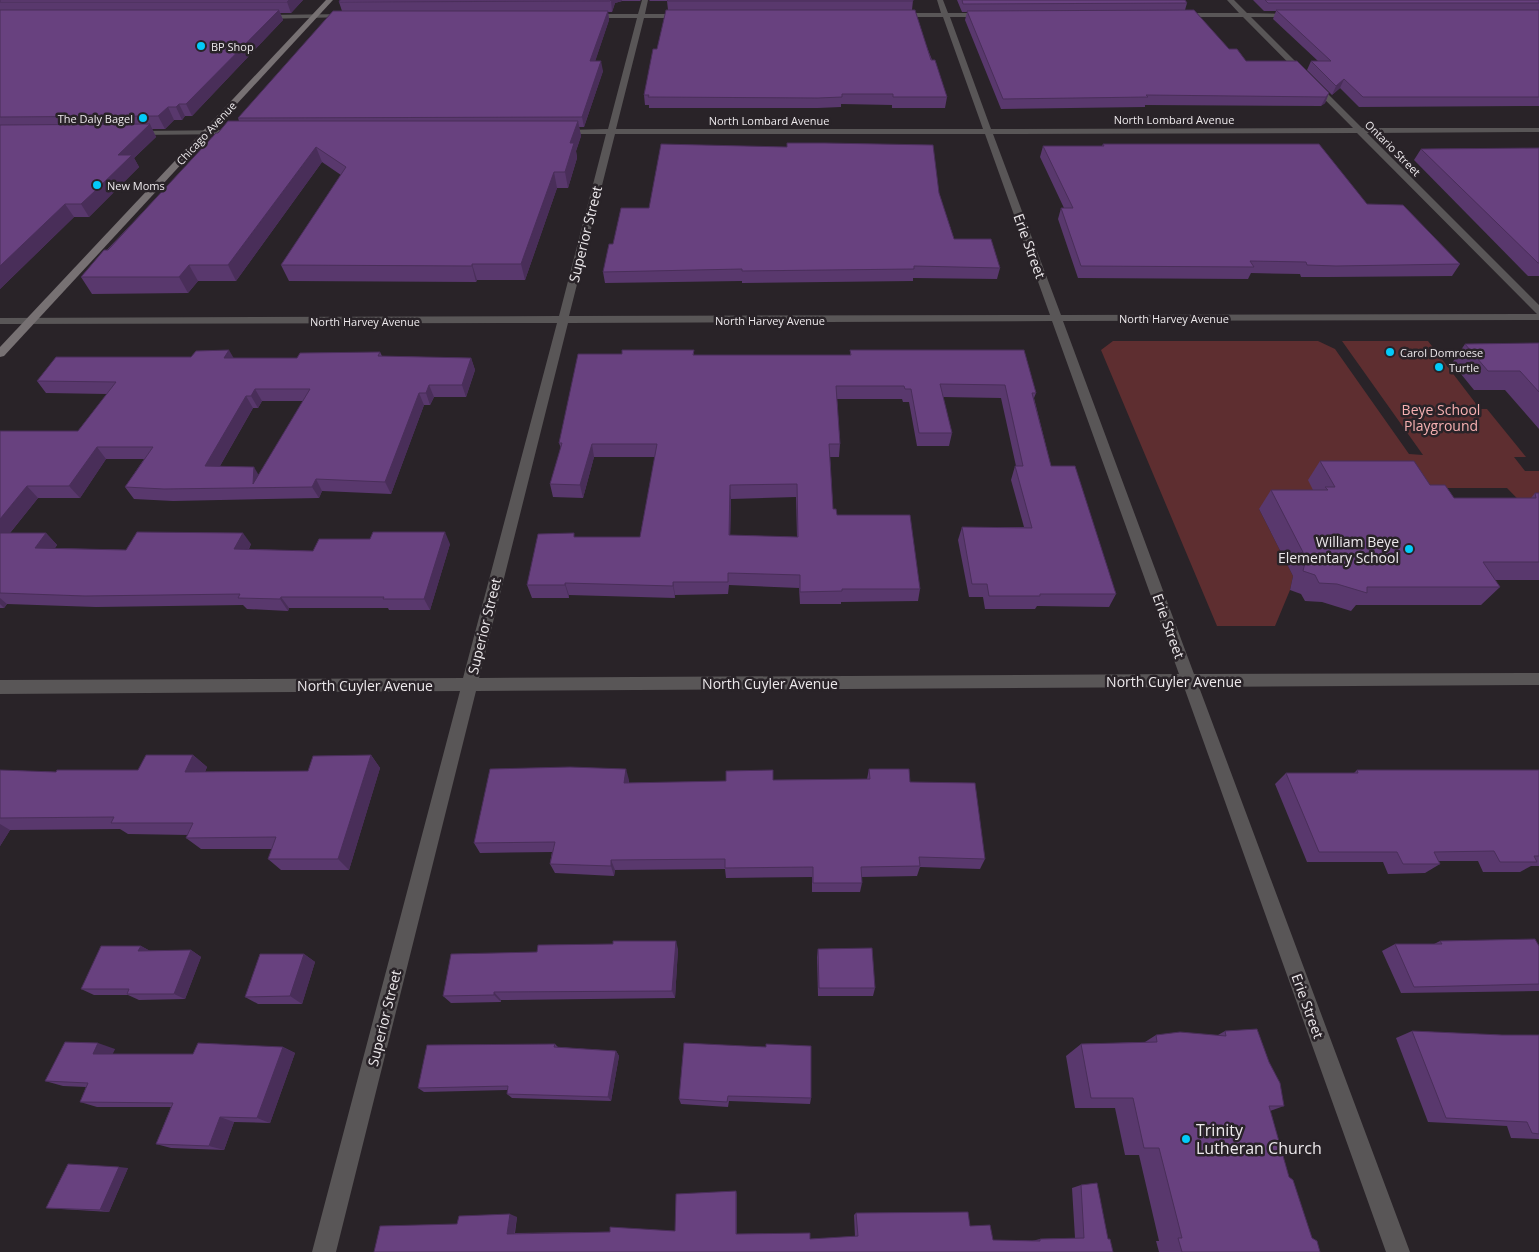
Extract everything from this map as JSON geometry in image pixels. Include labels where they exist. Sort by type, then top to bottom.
[{"type":"main road","name":"Chicago Avenue","points":[[0,354],[330,0]]},
{"type":"street","name":"Superior Street","points":[[324,1252],[645,0]]},
{"type":"street","name":"Erie Street","points":[[940,0],[1398,1252]]},
{"type":"street","name":"Ontario Street","points":[[1230,0],[1539,311]]},
{"type":"street","points":[[886,16],[990,15]]},
{"type":"street","points":[[1166,15],[1304,15]]},
{"type":"street","points":[[255,16],[360,16]]},
{"type":"street","points":[[584,16],[689,16]]},
{"type":"street","name":"North Lombard Avenue","points":[[549,132],[1539,130]]},
{"type":"street","points":[[124,132],[246,132]]},
{"type":"street","name":"North Harvey Avenue","points":[[0,321],[1539,317]]},
{"type":"street","name":"North Cuyler Avenue","points":[[0,687],[1539,678]]},
{"type":"green space","name":"Beye School Playground","points":[[1113,341],[1318,341],[1335,349],[1409,454],[1423,455],[1342,341],[1428,341],[1480,409],[1487,409],[1526,457],[1514,457],[1525,471],[1539,471],[1539,521],[1507,488],[1405,488],[1322,505],[1259,509],[1293,576],[1290,590],[1275,626],[1217,626],[1101,350]]},
{"type":"building","points":[[0,0],[289,0],[287,2],[0,2]]},
{"type":"building","points":[[340,0],[611,0],[339,2]]},
{"type":"building","points":[[913,0],[913,1],[667,1]]},
{"type":"building","points":[[962,0],[1185,0],[1187,3],[963,4]]},
{"type":"building","points":[[1265,0],[1539,0],[1539,3],[1268,3]]},
{"type":"building","points":[[0,10],[279,10],[186,104],[168,107],[158,116],[0,117]]},
{"type":"building","points":[[666,10],[915,10],[931,60],[935,60],[947,97],[893,97],[893,94],[842,94],[842,97],[818,98],[648,97],[649,95],[644,95],[653,49],[657,49]]},
{"type":"building","points":[[1194,10],[1229,49],[1237,49],[1246,61],[1297,61],[1329,93],[1326,97],[1146,95],[1148,97],[1003,99],[967,11]]},
{"type":"building","points":[[1276,10],[1539,10],[1539,97],[1363,97],[1344,79],[1336,86],[1311,61],[1331,61]]},
{"type":"building","points":[[333,11],[608,11],[590,61],[601,61],[582,117],[238,118]]},
{"type":"building","points":[[228,121],[578,121],[570,143],[574,143],[565,172],[554,172],[521,264],[472,264],[472,266],[281,265],[346,167],[316,147],[228,265],[189,265],[179,277],[81,277],[104,250],[108,250]]},
{"type":"building","points":[[150,124],[118,155],[132,155],[96,190],[81,204],[65,204],[0,266],[0,125]]},
{"type":"building","points":[[787,143],[933,145],[939,193],[954,239],[991,239],[1000,268],[914,266],[914,269],[742,271],[742,269],[603,272],[609,244],[613,244],[621,208],[649,208],[661,144],[787,147]]},
{"type":"building","points":[[1103,144],[1319,144],[1367,204],[1403,205],[1460,264],[1336,266],[1307,265],[1306,262],[1250,261],[1254,267],[1081,266],[1061,208],[1073,208],[1043,146],[1104,146]]},
{"type":"building","points":[[1539,148],[1539,263],[1421,149]]},
{"type":"building","points":[[1539,343],[1539,392],[1520,371],[1488,371],[1465,344]]},
{"type":"building","points":[[229,350],[224,358],[297,358],[300,353],[380,352],[378,356],[471,358],[462,385],[429,385],[426,393],[419,393],[385,482],[316,479],[312,487],[164,489],[125,487],[153,447],[97,447],[69,486],[27,486],[0,519],[0,431],[78,431],[116,382],[37,381],[56,357],[191,357],[196,351]],"holes":[[[255,389],[310,389],[253,484],[254,467],[205,466],[246,396],[251,396]]]},
{"type":"building","points":[[622,350],[694,350],[693,355],[851,355],[850,350],[1024,350],[1036,393],[1032,393],[1051,466],[1075,466],[1116,594],[989,596],[987,584],[972,584],[962,527],[1032,528],[1015,466],[1023,466],[1005,385],[940,384],[952,433],[919,433],[911,389],[905,389],[904,386],[836,386],[840,444],[829,444],[833,509],[836,509],[837,515],[910,515],[920,589],[842,589],[842,591],[800,592],[800,575],[728,573],[728,582],[673,582],[673,586],[565,583],[565,585],[527,585],[538,534],[574,533],[574,537],[640,537],[657,444],[592,444],[580,485],[550,484],[562,443],[559,443],[578,354],[622,354]],"holes":[[[797,484],[798,537],[729,535],[730,485]]]},
{"type":"building","name":"William Beye Elementary School","points":[[1320,461],[1414,461],[1430,485],[1445,485],[1454,498],[1536,498],[1535,493],[1539,493],[1539,562],[1483,562],[1500,587],[1367,587],[1367,593],[1337,584],[1319,583],[1315,575],[1303,571],[1306,558],[1271,490],[1328,490],[1325,487],[1335,487]]},
{"type":"building","points":[[137,532],[243,533],[234,549],[313,551],[319,539],[370,539],[373,532],[445,532],[424,599],[383,599],[384,597],[238,598],[240,594],[85,596],[0,593],[0,533],[46,533],[35,548],[126,550]]},
{"type":"building","points":[[146,755],[193,755],[185,772],[308,771],[313,756],[371,755],[338,859],[268,859],[276,837],[186,838],[193,823],[111,823],[114,817],[0,818],[0,770],[56,772],[57,770],[138,770]]},
{"type":"building","points":[[570,767],[626,769],[624,783],[726,781],[726,771],[773,770],[773,780],[870,779],[869,769],[909,769],[910,782],[975,783],[985,859],[919,857],[920,866],[861,867],[862,883],[813,883],[813,867],[725,868],[725,859],[611,860],[611,866],[550,864],[555,842],[474,843],[490,769]]},
{"type":"building","points":[[1357,770],[1539,770],[1539,856],[1534,856],[1537,862],[1500,862],[1494,851],[1434,852],[1440,864],[1403,864],[1397,852],[1319,852],[1286,773],[1358,773]]},
{"type":"building","points":[[1535,939],[1539,946],[1539,984],[1414,987],[1395,944],[1442,944],[1440,941]]},
{"type":"building","points":[[613,941],[676,941],[672,991],[494,992],[494,995],[443,996],[451,954],[537,952],[538,945],[613,944]]},
{"type":"building","points":[[101,946],[141,946],[138,951],[191,950],[174,994],[127,994],[129,989],[81,989]]},
{"type":"building","points":[[872,948],[875,988],[819,988],[818,949]]},
{"type":"building","points":[[260,954],[304,954],[290,996],[245,997]]},
{"type":"building","name":"Trinity Lutheran Church","points":[[1257,1029],[1269,1062],[1280,1083],[1284,1106],[1269,1106],[1289,1177],[1293,1180],[1312,1238],[1317,1241],[1320,1252],[1182,1252],[1178,1238],[1182,1238],[1159,1148],[1144,1148],[1133,1098],[1091,1098],[1081,1044],[1157,1042],[1156,1035],[1180,1032],[1226,1036],[1225,1031]]},
{"type":"building","points":[[1412,1031],[1539,1035],[1539,1134],[1532,1133],[1527,1122],[1446,1118]]},
{"type":"building","points":[[65,1042],[98,1043],[93,1054],[193,1054],[198,1043],[283,1047],[257,1118],[220,1117],[209,1146],[156,1144],[173,1103],[80,1102],[88,1083],[45,1081]]},
{"type":"building","points":[[684,1043],[766,1047],[766,1044],[811,1046],[811,1098],[728,1096],[727,1102],[679,1099]]},
{"type":"building","points":[[555,1044],[554,1047],[616,1051],[608,1097],[507,1094],[508,1086],[418,1088],[427,1045]]},
{"type":"building","points":[[68,1164],[119,1167],[100,1210],[46,1208]]},
{"type":"building","points":[[1097,1183],[1108,1239],[1110,1239],[1113,1252],[374,1252],[380,1226],[457,1224],[459,1216],[510,1214],[507,1234],[610,1232],[610,1227],[675,1231],[676,1194],[736,1191],[736,1234],[810,1233],[810,1239],[858,1236],[856,1213],[968,1212],[970,1226],[990,1225],[993,1240],[1040,1241],[1040,1239],[1084,1238],[1081,1185]]},
{"type":"place","name":"BP Shop","points":[[201,46]]},
{"type":"place","name":"The Daly Bagel","points":[[143,118]]},
{"type":"place","name":"New Moms","points":[[97,185]]},
{"type":"place","name":"Carol Domroese","points":[[1390,352]]},
{"type":"place","name":"Turtle","points":[[1439,367]]},
{"type":"place","name":"William Beye Elementary School","points":[[1409,549]]},
{"type":"place","name":"Trinity Lutheran Church","points":[[1186,1139]]}]
